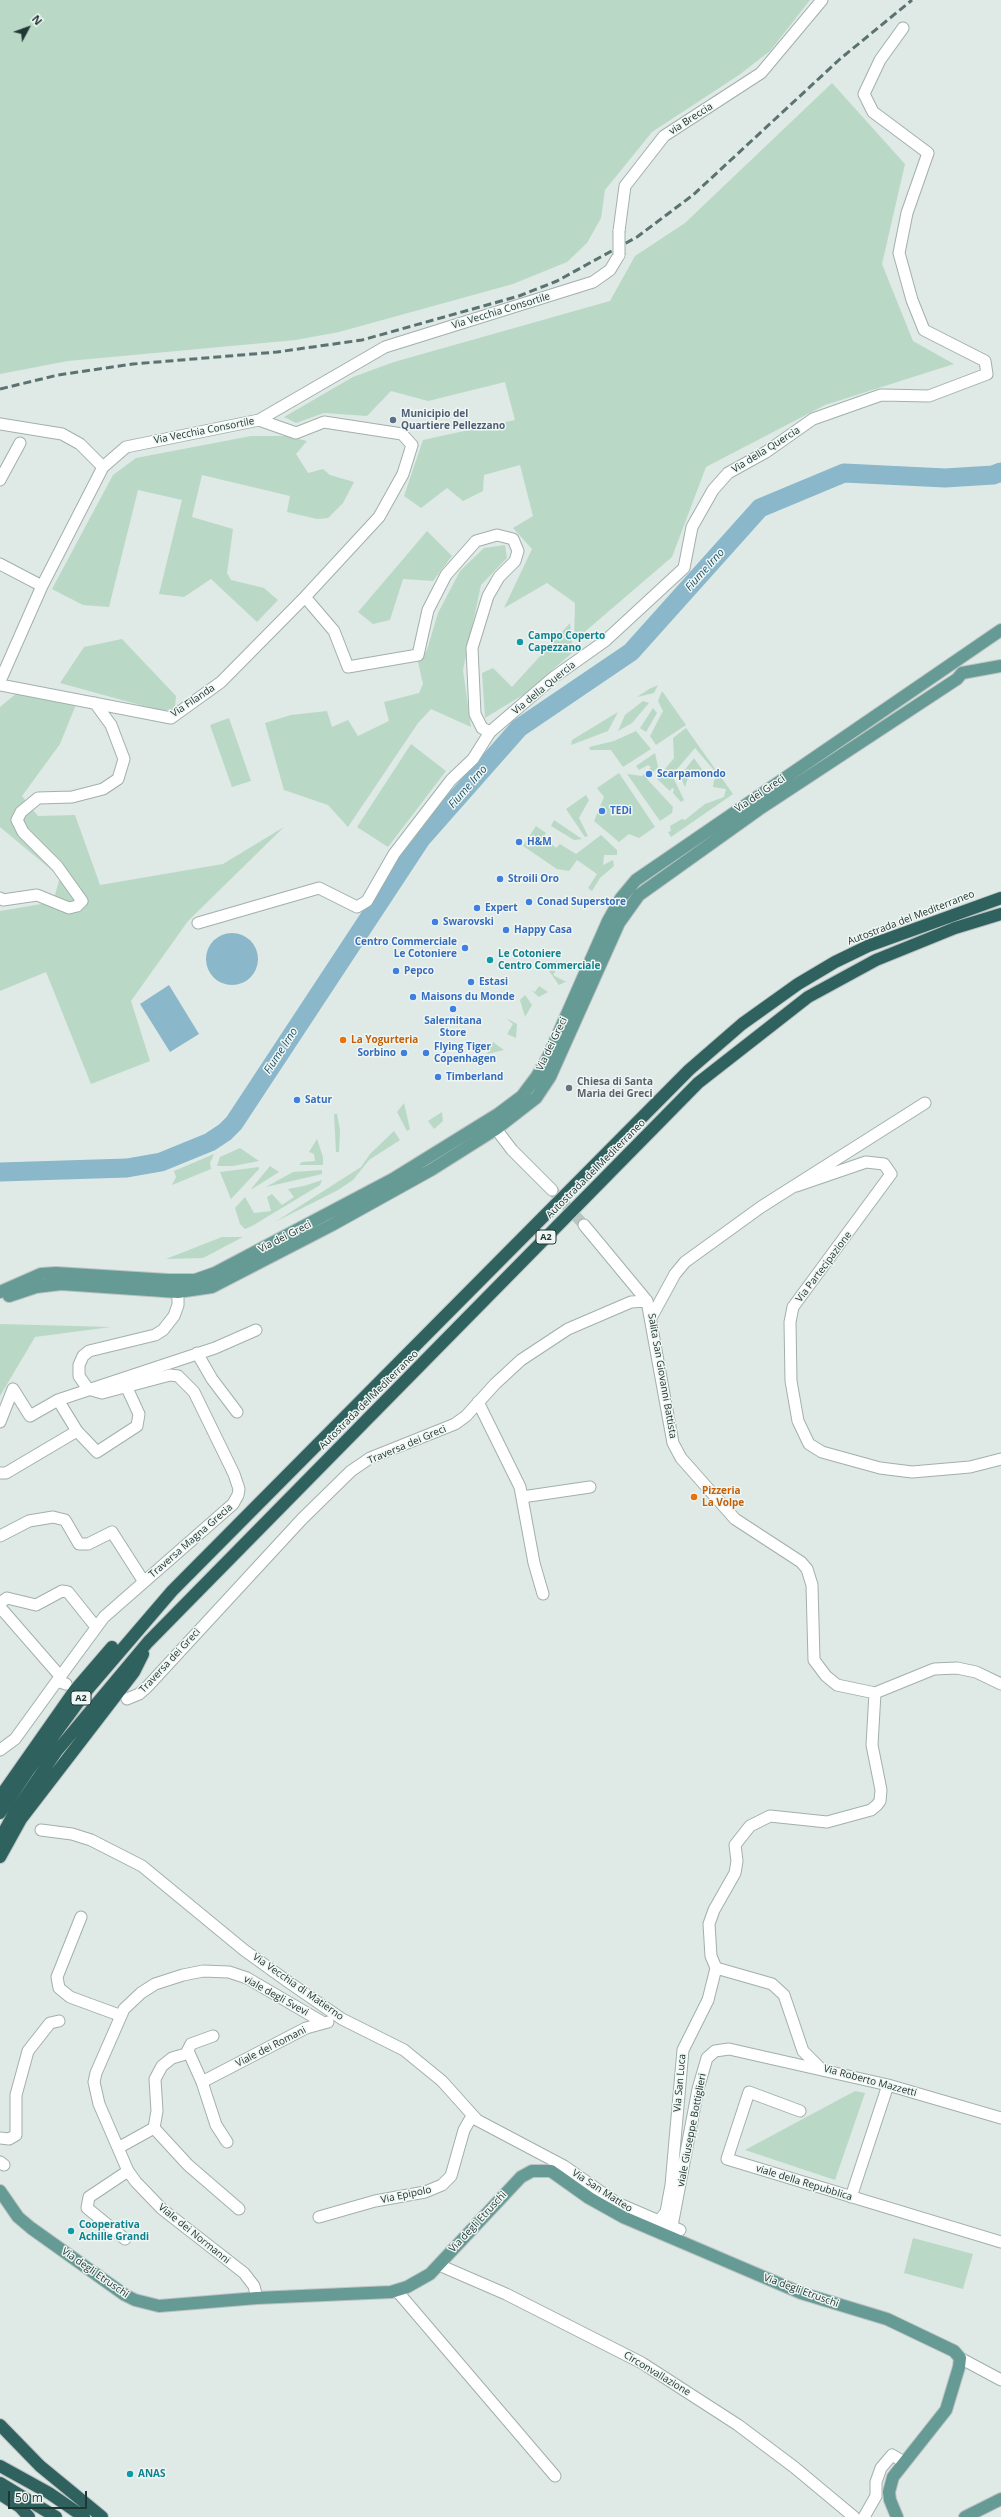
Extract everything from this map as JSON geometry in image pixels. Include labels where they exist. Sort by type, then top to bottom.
[{"type":"highway","name":"Autostrada del Mediterraneo","points":[[172,1591],[621,1136],[689,1070],[742,1024],[798,984],[868,946],[1001,898]]},
{"type":"highway","name":"Autostrada del Mediterraneo","points":[[0,1839],[13,1814],[48,1763],[74,1729],[148,1642],[698,1083],[808,997],[876,960],[956,928],[1001,914]]},
{"type":"highway","points":[[0,1797],[75,1690],[121,1636],[146,1611],[172,1591]]},
{"type":"highway","name":"A2","points":[[0,1813],[28,1771],[88,1689],[172,1591]]},
{"type":"highway","name":"A2","points":[[0,1857],[21,1819],[134,1672],[148,1642]]},
{"type":"highway","points":[[0,2425],[40,2466],[102,2517]]},
{"type":"highway","points":[[0,2466],[48,2493],[84,2517]]},
{"type":"highway","points":[[0,2482],[56,2517]]},
{"type":"highway","points":[[0,2494],[20,2507],[29,2517]]},
{"type":"main road","name":"Via dei Greci","points":[[0,1292],[41,1274],[56,1272],[183,1281],[215,1273],[393,1180],[498,1114],[522,1096],[537,1076],[548,1057],[608,921],[621,898],[636,880],[1001,630]]},
{"type":"main road","name":"Via dei Greci","points":[[0,1300],[21,1291],[61,1284],[178,1292],[196,1291],[222,1282],[398,1189],[496,1129],[536,1098],[550,1077],[619,923],[639,895],[758,810],[957,679],[962,673],[1001,666]]},
{"type":"main road","name":"Via degli Etruschi","points":[[0,2191],[18,2217],[31,2228],[135,2300],[159,2306],[257,2298],[394,2292],[420,2281],[439,2264],[521,2177],[547,2164],[589,2198],[623,2217],[801,2293],[886,2320],[949,2347],[960,2358]]},
{"type":"main road","points":[[898,2517],[892,2508],[889,2492],[896,2472],[946,2410],[957,2380],[960,2358]]},
{"type":"main road","points":[[965,2517],[1001,2499]]},
{"type":"street","name":"via Breccia","points":[[593,282],[610,270],[619,255],[619,232],[625,186],[664,136],[761,73],[822,0]]},
{"type":"street","name":"Via della Quercia","points":[[490,732],[554,677],[605,641],[684,568],[692,527],[713,490],[728,473],[766,452],[813,419],[881,395],[929,396],[987,374],[985,361],[924,330],[912,300],[899,253],[907,214],[928,153],[873,112],[864,94],[880,60],[903,28]]},
{"type":"street","name":"Via Vecchia Consortile","points":[[0,682],[42,586],[103,467],[126,447],[259,420],[385,347],[593,282]]},
{"type":"street","points":[[198,923],[319,888],[357,907],[367,901],[394,854],[451,780],[473,759],[490,732],[482,728],[475,714],[472,648],[488,596],[499,577],[515,561],[518,551],[513,539],[497,535],[476,541],[446,575],[428,610],[418,655],[348,667],[334,631],[305,597],[379,517],[403,474],[412,445],[402,434],[324,422],[296,433],[259,420]]},
{"type":"street","points":[[0,424],[62,434],[80,444],[103,467]]},
{"type":"street","points":[[0,480],[20,443]]},
{"type":"street","points":[[0,564],[42,586]]},
{"type":"street","name":"Via Filanda","points":[[0,685],[95,702],[171,718],[221,682],[305,597]]},
{"type":"street","points":[[0,898],[3,900],[37,896],[69,908],[77,906],[82,902],[57,866],[23,832],[16,820],[21,812],[38,798],[72,797],[103,789],[118,778],[124,759],[111,725],[95,702]]},
{"type":"street","points":[[651,1318],[675,1274],[685,1262],[761,1207],[925,1103]]},
{"type":"street","points":[[496,1129],[512,1150],[552,1190]]},
{"type":"street","name":"Via Partecipazione","points":[[796,1186],[866,1162],[884,1164],[891,1174],[793,1307],[790,1322],[791,1380],[798,1421],[810,1444],[822,1452],[880,1468],[912,1472],[970,1467],[1001,1459]]},
{"type":"street","name":"Salita San Giovanni Battista","points":[[584,1224],[647,1301],[673,1443],[681,1458],[735,1519],[801,1562],[807,1569],[812,1585],[814,1660],[826,1676],[837,1685],[875,1693]]},
{"type":"street","points":[[88,1389],[79,1376],[79,1365],[82,1356],[89,1350],[155,1335],[163,1330],[174,1316],[178,1305],[178,1292]]},
{"type":"street","name":"Traversa dei Greci","points":[[127,1699],[139,1694],[147,1687],[302,1519],[351,1471],[370,1458],[447,1429],[466,1416],[478,1402],[521,1360],[568,1329],[631,1302],[647,1301]]},
{"type":"street","points":[[0,1422],[13,1390],[30,1416],[58,1400],[231,1342],[256,1330]]},
{"type":"street","points":[[197,1353],[212,1379],[237,1412]]},
{"type":"street","name":"Traversa Magna Grecia","points":[[61,1680],[96,1627],[109,1612],[233,1504],[239,1489],[234,1474],[194,1392],[178,1376],[170,1375],[102,1393],[88,1389]]},
{"type":"street","points":[[58,1400],[77,1431],[97,1452],[137,1426],[139,1414],[126,1386]]},
{"type":"street","points":[[478,1402],[506,1455],[520,1487],[534,1563],[543,1594]]},
{"type":"street","points":[[0,1473],[6,1473],[77,1431]]},
{"type":"street","points":[[522,1497],[590,1487]]},
{"type":"street","points":[[0,1536],[29,1521],[53,1517],[65,1520],[79,1544],[88,1544],[112,1532],[144,1582]]},
{"type":"street","points":[[0,1603],[7,1598],[36,1604],[62,1591],[68,1592],[96,1627]]},
{"type":"street","points":[[0,1607],[61,1680],[15,1739],[0,1750]]},
{"type":"street","points":[[716,1968],[711,1956],[709,1924],[717,1904],[735,1873],[737,1861],[735,1845],[741,1835],[755,1823],[770,1816],[827,1822],[871,1810],[880,1801],[881,1790],[872,1745],[875,1693],[934,1669],[957,1668],[976,1672],[1001,1684]]},
{"type":"street","name":"Via Vecchia di Matierno","points":[[41,1830],[72,1834],[91,1840],[142,1866],[244,1950],[342,2019],[404,2050],[442,2081],[472,2116],[547,2164]]},
{"type":"street","points":[[80,1916],[57,1978],[59,1988],[70,1997],[119,2016]]},
{"type":"street","name":"Via Roberto Mazzetti","points":[[716,1968],[772,1984],[784,1994],[803,2051],[822,2070],[888,2085],[1001,2118]]},
{"type":"street","name":"Via San Luca","points":[[659,2221],[666,2212],[671,2185],[683,2050],[708,2000],[716,1968]]},
{"type":"street","name":"viale degli Svevi","points":[[118,2148],[99,2104],[94,2082],[104,2051],[119,2016],[132,2000],[155,1984],[183,1975],[203,1971],[222,1972],[247,1978],[324,2023]]},
{"type":"street","name":"Viale dei Romani","points":[[202,2082],[306,2028],[342,2019]]},
{"type":"street","points":[[0,2138],[9,2139],[16,2135],[16,2095],[28,2051],[50,2023],[60,2022]]},
{"type":"street","points":[[154,2128],[157,2111],[154,2089],[156,2074],[166,2062],[187,2052],[191,2044],[213,2036]]},
{"type":"street","name":"viale Giuseppe Bottiglieri","points":[[676,2228],[698,2089],[709,2055],[715,2051],[729,2049],[822,2070]]},
{"type":"street","points":[[187,2052],[191,2056],[202,2082],[216,2125],[227,2142]]},
{"type":"street","points":[[851,2197],[888,2085]]},
{"type":"street","name":"viale della Repubblica","points":[[800,2111],[749,2092],[727,2159],[1001,2242]]},
{"type":"street","name":"Via Epipolo","points":[[319,2217],[376,2201],[425,2192],[442,2185],[451,2176],[464,2130],[472,2116]]},
{"type":"street","points":[[118,2148],[154,2128]]},
{"type":"street","points":[[154,2128],[188,2164],[239,2209]]},
{"type":"street","name":"Viale dei Normanni","points":[[118,2148],[128,2171],[146,2195],[244,2273],[254,2286],[257,2298]]},
{"type":"street","name":"Via San Matteo","points":[[547,2164],[617,2203],[676,2228]]},
{"type":"street","points":[[125,2239],[87,2208],[89,2197],[128,2171]]},
{"type":"street","name":"Circonvallazione","points":[[439,2264],[506,2294],[642,2363],[738,2425],[794,2467],[854,2517]]},
{"type":"street","points":[[394,2292],[509,2432]]},
{"type":"street","points":[[394,2292],[555,2476]]},
{"type":"street","points":[[960,2358],[1001,2380]]},
{"type":"street","points":[[864,2517],[876,2496],[876,2482],[881,2468],[892,2455],[904,2462]]},
{"type":"green space","points":[[0,0],[810,0],[770,51],[739,75],[652,132],[605,190],[601,218],[587,243],[567,262],[513,284],[339,332],[296,340],[68,361],[0,374]]},
{"type":"green space","points":[[832,83],[905,164],[882,264],[913,341],[954,364],[825,405],[706,467],[672,557],[574,641],[575,603],[547,583],[504,608],[532,549],[513,528],[533,516],[520,465],[484,475],[483,491],[463,501],[447,488],[421,508],[404,496],[423,440],[515,420],[505,382],[428,401],[391,391],[367,416],[324,413],[296,423],[284,417],[353,377],[394,362],[610,301],[635,256],[685,223]]},
{"type":"green space","points":[[251,436],[287,436],[307,441],[296,454],[308,473],[323,469],[330,475],[354,482],[343,503],[328,518],[317,519],[287,512],[290,496],[202,475],[192,517],[233,529],[227,573],[231,580],[264,588],[278,600],[257,622],[211,579],[184,597],[159,594],[182,500],[138,490],[109,607],[83,605],[52,589],[113,475],[136,458]]},
{"type":"green space","points":[[427,531],[452,556],[433,581],[403,579],[390,620],[373,624],[358,612]]},
{"type":"green space","points":[[505,545],[507,558],[481,585],[463,670],[471,727],[431,709],[418,723],[348,827],[328,805],[284,790],[265,723],[291,715],[327,711],[332,727],[348,720],[358,736],[389,721],[384,702],[419,693],[423,684],[418,662],[427,650],[438,613],[460,571],[484,548]]},
{"type":"green space","points":[[570,623],[573,652],[526,693],[485,718],[482,673],[493,668],[512,687]]},
{"type":"green space","points":[[122,639],[176,696],[175,708],[162,711],[60,683],[84,647]]},
{"type":"green space","points":[[658,685],[654,693],[637,697],[649,689]]},
{"type":"green space","points":[[662,691],[686,725],[656,745],[650,736],[663,711],[658,701]]},
{"type":"green space","points":[[18,692],[77,702],[60,744],[22,796],[38,816],[75,815],[100,885],[223,864],[284,827],[188,921],[131,1001],[150,1061],[91,1084],[46,972],[0,991],[0,911],[53,902],[60,877],[0,827],[0,707]]},
{"type":"green space","points":[[643,701],[649,703],[632,723],[618,731],[625,715]]},
{"type":"green space","points":[[653,708],[657,713],[646,732],[640,728]]},
{"type":"green space","points":[[618,712],[608,731],[571,745],[572,740]]},
{"type":"green space","points":[[229,718],[251,781],[232,787],[210,725]]},
{"type":"green space","points":[[686,728],[733,794],[671,837],[668,832],[671,831],[670,826],[682,819],[685,820],[705,804],[724,797],[726,789],[713,787],[714,780],[719,776],[695,748],[672,775],[684,800],[681,802],[673,793],[674,789],[672,788],[670,791],[657,779],[674,758],[673,738]]},
{"type":"green space","points":[[636,731],[651,749],[623,767],[611,750],[590,750],[589,747],[614,741]]},
{"type":"green space","points":[[411,744],[446,771],[388,847],[357,827]]},
{"type":"green space","points":[[655,753],[658,767],[647,779],[673,807],[672,813],[660,821],[627,774],[642,776],[651,767],[648,765],[639,770],[636,766]]},
{"type":"green space","points":[[694,758],[708,778],[690,772],[685,787],[680,776]]},
{"type":"green space","points":[[619,773],[655,827],[639,838],[629,834],[619,842],[594,821],[604,797],[597,788]]},
{"type":"green space","points":[[586,795],[589,800],[579,818],[588,836],[585,837],[566,809]]},
{"type":"green space","points":[[554,820],[582,839],[574,840],[551,826]]},
{"type":"green space","points":[[536,826],[546,833],[544,836],[556,848],[560,844],[576,854],[601,835],[617,850],[617,855],[604,855],[603,865],[613,860],[614,866],[600,878],[592,891],[588,888],[597,874],[577,860],[569,871],[557,869],[523,846]]},
{"type":"green space","points":[[556,961],[561,963],[553,975],[567,981],[559,985],[549,971]]},
{"type":"green space","points":[[539,986],[548,992],[539,997],[531,990],[535,992]]},
{"type":"green space","points":[[525,995],[532,1005],[525,1017],[520,1000]]},
{"type":"green space","points":[[506,1018],[517,1024],[516,1038],[507,1034],[513,1024]]},
{"type":"green space","points":[[493,1042],[504,1050],[487,1054]]},
{"type":"green space","points":[[404,1103],[410,1129],[407,1131],[397,1112]]},
{"type":"green space","points":[[442,1112],[443,1121],[434,1129],[428,1121]]},
{"type":"green space","points":[[334,1114],[337,1114],[340,1130],[339,1152],[336,1152]]},
{"type":"green space","points":[[394,1131],[400,1140],[369,1160],[353,1180],[338,1190],[275,1222],[361,1167],[370,1154]]},
{"type":"green space","points":[[317,1139],[323,1157],[323,1165],[299,1165],[302,1162],[315,1161],[314,1154],[309,1152]]},
{"type":"green space","points":[[240,1148],[259,1161],[233,1166],[217,1166],[220,1157]]},
{"type":"green space","points":[[214,1154],[210,1163],[211,1169],[172,1185],[176,1177],[174,1171]]},
{"type":"green space","points":[[270,1166],[279,1172],[251,1189]]},
{"type":"green space","points":[[259,1167],[259,1169],[231,1199],[220,1172]]},
{"type":"green space","points":[[322,1170],[322,1174],[266,1187],[293,1172]]},
{"type":"green space","points":[[322,1180],[320,1185],[252,1226],[245,1229],[240,1224],[235,1208],[245,1197],[254,1213],[271,1211],[267,1197],[272,1194],[282,1205],[294,1197],[288,1189]]},
{"type":"green space","points":[[222,1237],[243,1237],[203,1258],[166,1259]]},
{"type":"green space","points":[[0,1324],[111,1327],[35,1337],[0,1396]]},
{"type":"green space","points":[[855,2091],[865,2093],[835,2180],[745,2150]]},
{"type":"green space","points":[[913,2238],[973,2254],[963,2289],[904,2273]]},
{"type":"water","points":[[232,933],[242,935],[250,941],[256,949],[258,959],[256,969],[250,977],[242,983],[232,985],[222,983],[214,977],[208,969],[206,959],[208,949],[214,941],[222,935]]},
{"type":"water","points":[[169,985],[199,1034],[170,1052],[140,1004]]},
{"type":"waterway","name":"Fiume Irno","points":[[0,1172],[127,1168],[161,1162],[210,1142],[225,1132],[234,1123],[421,839],[519,728],[631,652],[760,508],[844,473],[945,478],[993,475],[1001,472]]},
{"type":"tunnel","points":[[552,1190],[584,1225]]},
{"type":"railway","points":[[0,389],[58,375],[133,364],[277,352],[362,340],[519,296],[557,281],[637,237],[693,195],[840,59],[912,0]]},
{"type":"place","name":"Municipio del Quartiere Pellezzano","points":[[393,420]]},
{"type":"place","name":"Campo Coperto Capezzano","points":[[520,642]]},
{"type":"place","name":"Scarpamondo","points":[[649,774]]},
{"type":"place","name":"TEDi","points":[[602,811]]},
{"type":"place","name":"H&M","points":[[519,842]]},
{"type":"place","name":"Stroili Oro","points":[[500,879]]},
{"type":"place","name":"Conad Superstore","points":[[529,902]]},
{"type":"place","name":"Expert","points":[[477,908]]},
{"type":"place","name":"Swarovski","points":[[435,922]]},
{"type":"place","name":"Happy Casa","points":[[506,930]]},
{"type":"place","name":"Centro Commerciale Le Cotoniere","points":[[465,948]]},
{"type":"place","name":"Le Cotoniere Centro Commerciale","points":[[490,960]]},
{"type":"place","name":"Pepco","points":[[396,971]]},
{"type":"place","name":"Estasi","points":[[471,982]]},
{"type":"place","name":"Maisons du Monde","points":[[413,997]]},
{"type":"place","name":"Salernitana Store","points":[[453,1009]]},
{"type":"place","name":"La Yogurteria","points":[[343,1040]]},
{"type":"place","name":"Sorbino","points":[[404,1053]]},
{"type":"place","name":"Flying Tiger Copenhagen","points":[[426,1053]]},
{"type":"place","name":"Timberland","points":[[438,1077]]},
{"type":"place","name":"Chiesa di Santa Maria dei Greci","points":[[569,1088]]},
{"type":"place","name":"Satur","points":[[297,1100]]},
{"type":"place","name":"Pizzeria La Volpe","points":[[694,1497]]},
{"type":"place","name":"Cooperativa Achille Grandi","points":[[71,2231]]},
{"type":"place","name":"ANAS","points":[[130,2474]]}]
